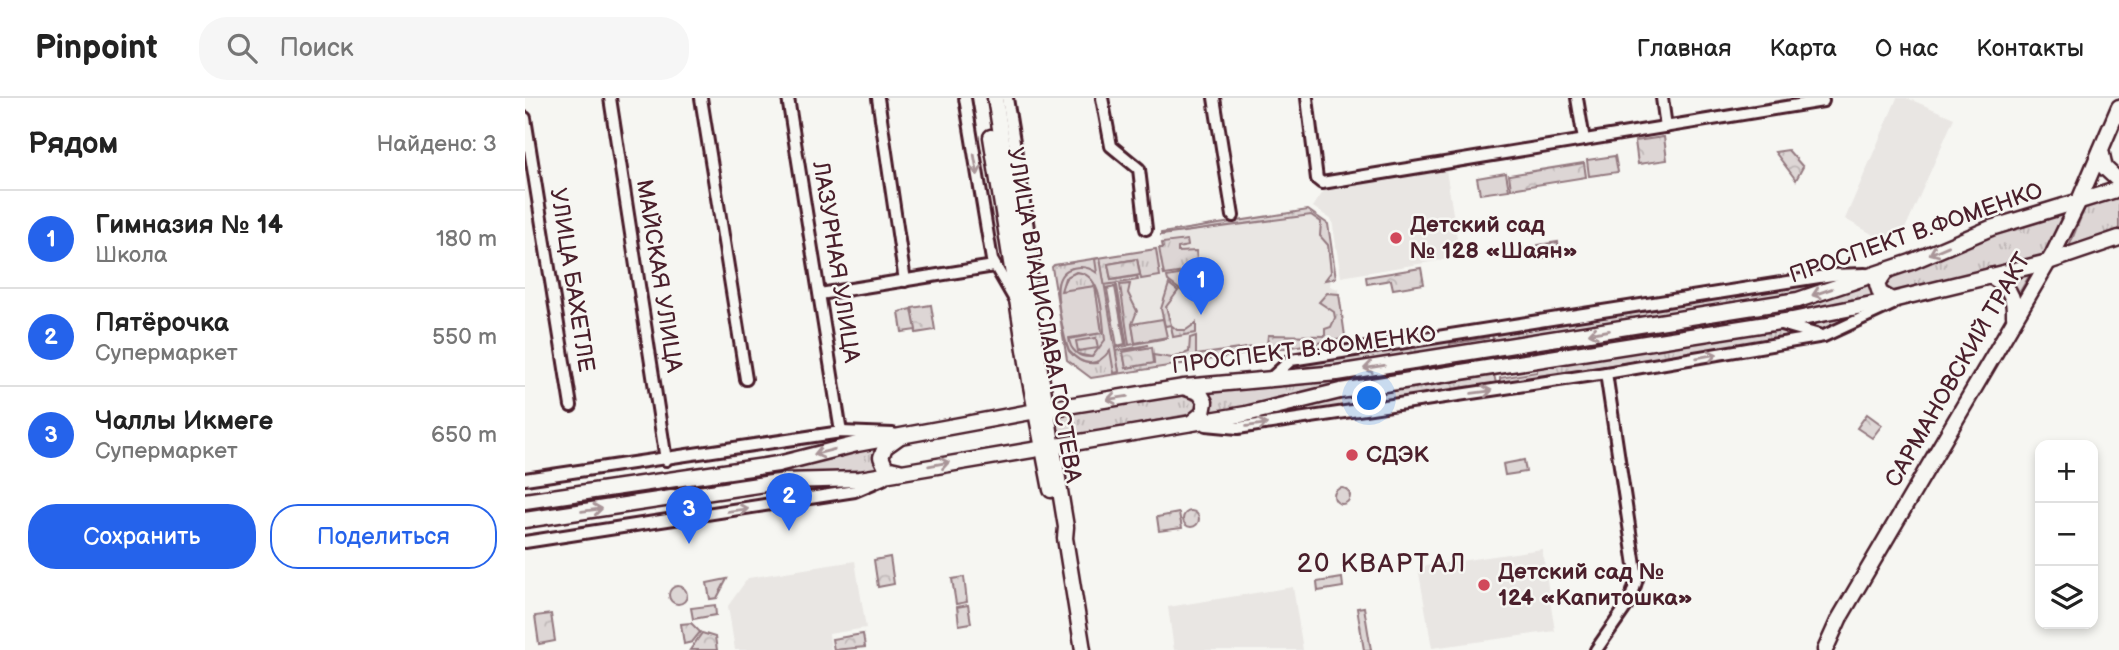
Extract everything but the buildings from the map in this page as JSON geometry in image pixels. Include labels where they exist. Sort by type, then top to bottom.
[{"type":"main road","name":"УЛИЦА ВЛАДИСЛАВА ГОСТЕВА","points":[[985,98],[1042,410],[1058,528],[1065,538],[1083,650]]},
{"type":"main road","name":"УЛИЦА ВЛАДИСЛАВА ГОСТЕВА","points":[[995,98],[1022,301]]},
{"type":"main road","name":"САРМАНОВСКИЙ ТРАКТ","points":[[1828,649],[1839,619],[2048,262],[2078,203],[2119,107]]},
{"type":"main road","points":[[2101,150],[2105,168],[2119,181]]},
{"type":"main road","name":"ПРОСПЕКТ В.ФОМЕНКО","points":[[525,501],[778,464],[903,435],[1184,387],[1337,373],[1798,300],[1881,272],[1990,228],[2119,189]]},
{"type":"main road","name":"ПРОСПЕКТ В.ФОМЕНКО","points":[[525,520],[785,481],[860,479],[1246,414],[1340,391],[1775,322],[1892,300],[2048,262],[2119,238]]},
{"type":"main road","points":[[1881,272],[1877,284],[1880,293],[1892,300]]},
{"type":"main road","points":[[1990,276],[2010,289],[2015,302],[2014,318]]},
{"type":"main road","points":[[1184,387],[1200,393],[1205,402],[1203,413],[1189,423]]},
{"type":"main road","points":[[901,471],[886,468],[881,457],[883,449],[903,435]]},
{"type":"street","name":"МАЙСКАЯ УЛИЦА","points":[[610,98],[666,460]]},
{"type":"street","points":[[701,98],[746,379]]},
{"type":"street","name":"ЛАЗУРНАЯ УЛИЦА","points":[[788,98],[841,432]]},
{"type":"street","points":[[878,98],[905,281]]},
{"type":"street","points":[[965,98],[994,266],[1022,301]]},
{"type":"street","points":[[1007,98],[1033,259],[1022,301]]},
{"type":"street","points":[[1102,98],[1111,146],[1139,169],[1146,229]]},
{"type":"street","points":[[1215,98],[1233,216]]},
{"type":"street","points":[[1307,98],[1317,180],[1322,183],[1823,101]]},
{"type":"street","points":[[1577,98],[1584,140]]},
{"type":"street","points":[[1662,98],[1666,127]]},
{"type":"street","name":"УЛИЦА БАХЕТЛЕ","points":[[525,118],[572,406]]},
{"type":"street","points":[[820,294],[994,266]]},
{"type":"street","points":[[1269,380],[1291,360],[1832,275],[1881,272]]},
{"type":"street","points":[[1189,423],[1238,428],[1606,373],[1824,336],[1911,295]]},
{"type":"street","points":[[1775,322],[1824,336]]},
{"type":"street","points":[[1596,650],[1630,601],[1637,579],[1606,373]]},
{"type":"street","points":[[525,479],[841,432],[903,435]]},
{"type":"street","points":[[525,541],[855,491],[901,471]]},
{"type":"shaded area","points":[[1897,98],[1907,98],[1954,118],[1905,229],[1888,243],[1845,219]]},
{"type":"shaded area","name":"Детский сад № 128 «Шаян»","points":[[1446,170],[1460,257],[1341,277],[1332,220],[1313,207],[1325,189]]},
{"type":"shaded area","points":[[1308,210],[1328,224],[1336,278],[1331,278],[1330,286],[1338,289],[1345,336],[1343,339],[1091,378],[1067,360],[1054,265],[1163,248],[1161,233]]},
{"type":"shaded area","name":"Детский сад № 124 «Капитошка»","points":[[1542,549],[1555,631],[1432,648],[1418,567]]},
{"type":"shaded area","points":[[855,561],[866,628],[829,634],[831,650],[735,650],[728,606],[748,578]]},
{"type":"shaded area","points":[[1293,587],[1303,650],[1174,650],[1168,607]]},
{"type":"green space","points":[[1664,137],[1667,160],[1638,164],[1635,141]]},
{"type":"green space","points":[[1788,150],[1803,167],[1796,180],[1775,152]]},
{"type":"green space","points":[[1615,156],[1618,172],[1589,176],[1587,160]]},
{"type":"green space","points":[[1584,163],[1586,177],[1511,189],[1509,175]]},
{"type":"green space","points":[[1506,173],[1509,190],[1480,194],[1477,178]]},
{"type":"green space","points":[[2119,195],[2119,230],[2101,241],[2067,252],[2085,207]]},
{"type":"green space","points":[[1308,210],[1328,224],[1336,278],[1325,280],[1331,272],[1328,245],[1320,236],[1321,222],[1311,215],[1161,235],[1161,233]]},
{"type":"green space","points":[[2067,213],[2041,259],[1885,295],[1883,280],[1889,277],[1996,234]]},
{"type":"green space","points":[[1187,240],[1188,246],[1178,248],[1178,252],[1196,251],[1198,270],[1164,275],[1159,248],[1163,248],[1162,243]]},
{"type":"green space","points":[[1558,242],[1560,256],[1540,258],[1538,245]]},
{"type":"green space","points":[[1156,249],[1160,276],[1141,279],[1137,259],[1108,264],[1111,280],[1137,276],[1138,280],[1104,285],[1100,258],[1098,274],[1072,268],[1061,276],[1057,290],[1064,330],[1069,347],[1079,360],[1097,363],[1110,349],[1119,372],[1115,351],[1148,345],[1123,352],[1126,368],[1154,363],[1153,355],[1172,358],[1189,352],[1190,338],[1196,336],[1196,355],[1267,345],[1268,335],[1325,336],[1325,329],[1331,327],[1335,318],[1334,312],[1319,302],[1327,293],[1339,294],[1345,336],[1343,339],[1091,378],[1067,360],[1052,267],[1054,265]]},
{"type":"green space","points":[[1100,258],[1119,372],[1114,373],[1110,350],[1101,360],[1090,363],[1080,360],[1069,351],[1061,319],[1058,291],[1060,278],[1068,270],[1080,267],[1097,273],[1095,259]],"holes":[[[1076,272],[1085,274],[1097,288],[1105,340],[1092,357],[1076,353],[1069,338],[1102,333],[1095,286],[1061,291],[1065,278]]]},
{"type":"green space","points":[[1137,259],[1140,275],[1111,280],[1108,264]]},
{"type":"green space","points":[[1421,268],[1424,284],[1393,289],[1391,280],[1367,284],[1366,277]]},
{"type":"green space","points":[[2033,269],[2017,297],[1999,277]]},
{"type":"green space","points":[[1077,272],[1086,274],[1097,288],[1106,340],[1092,357],[1077,354],[1069,345],[1061,288],[1067,276]],"holes":[[[1094,286],[1102,333],[1070,339]]]},
{"type":"green space","points":[[1195,272],[1194,300],[1168,281],[1167,277]]},
{"type":"green space","points":[[1847,277],[1803,293],[1515,341],[1493,341],[1492,331]]},
{"type":"green space","points":[[1130,284],[1128,293],[1137,311],[1132,324],[1135,342],[1167,338],[1129,345],[1120,285]]},
{"type":"green space","points":[[1169,284],[1178,291],[1166,307],[1171,325],[1165,326],[1161,309]]},
{"type":"green space","points":[[1871,284],[1872,293],[1877,300],[1228,413],[1205,413],[1202,392]]},
{"type":"green space","points":[[1117,286],[1127,346],[1114,348],[1104,288]],"holes":[[[1115,287],[1125,344],[1117,346],[1107,289]]]},
{"type":"green space","points":[[931,305],[935,330],[916,333],[912,308]]},
{"type":"green space","points":[[912,309],[916,330],[902,332],[899,312]]},
{"type":"green space","points":[[1868,310],[1816,332],[1500,383],[1500,378],[1537,372],[1537,368],[1559,361]]},
{"type":"green space","points":[[1163,319],[1167,337],[1135,343],[1132,324]]},
{"type":"green space","points":[[1196,323],[1196,333],[1173,337],[1171,325],[1177,330],[1186,330]]},
{"type":"green space","points":[[1487,331],[1488,338],[1450,344],[1450,347],[1410,358],[1346,368],[1282,372],[1296,362]]},
{"type":"green space","points":[[1096,338],[1098,348],[1078,351],[1076,341]]},
{"type":"green space","points":[[1152,347],[1154,363],[1126,368],[1123,352]]},
{"type":"green space","points":[[1479,373],[1494,375],[1496,383],[1240,425],[1228,424],[1316,402]]},
{"type":"green space","points":[[1188,393],[1197,403],[1196,410],[1191,414],[1054,440],[1050,415]]},
{"type":"green space","points":[[1867,414],[1882,425],[1872,438],[1857,428]]},
{"type":"green space","points":[[877,448],[875,459],[880,470],[555,512],[554,504],[784,467],[852,449]]},
{"type":"green space","points":[[1524,460],[1526,472],[1505,475],[1503,464]]},
{"type":"green space","points":[[1342,488],[1350,496],[1342,504],[1334,496]]},
{"type":"green space","points":[[1191,511],[1197,513],[1197,525],[1191,527],[1185,525],[1183,519],[1185,513]]},
{"type":"green space","points":[[1179,513],[1182,528],[1159,531],[1157,517]]},
{"type":"green space","points":[[890,557],[894,584],[878,587],[874,560]]},
{"type":"green space","points":[[964,577],[967,602],[956,604],[952,579]]},
{"type":"green space","points":[[1342,578],[1343,587],[1318,591],[1317,582]]},
{"type":"green space","points":[[727,579],[717,598],[710,599],[707,583]]},
{"type":"green space","points":[[678,586],[684,589],[687,595],[684,601],[678,604],[672,601],[669,595],[672,589]]},
{"type":"green space","points":[[715,605],[716,615],[693,619],[691,608]]},
{"type":"green space","points":[[968,605],[971,623],[959,625],[957,607]]},
{"type":"green space","points":[[1364,607],[1371,650],[1364,650],[1357,608]]},
{"type":"green space","points":[[551,614],[555,641],[539,644],[535,616]]},
{"type":"green space","points":[[691,623],[700,632],[692,642],[684,644],[681,624]]},
{"type":"green space","points":[[702,633],[715,637],[717,650],[690,650]]},
{"type":"green space","points":[[863,634],[865,647],[834,650],[832,639]]},
{"type":"place","name":"Детский сад № 128 «Шаян»","points":[[1396,238]]},
{"type":"place","name":"Гимназия № 14","points":[[1201,315]]},
{"type":"place","name":"СДЭК","points":[[1352,455]]},
{"type":"place","name":"Пятёрочка","points":[[789,531]]},
{"type":"place","name":"Чаллы Икмеге","points":[[689,544]]},
{"type":"place","name":"Детский сад № 124 «Капитошка»","points":[[1484,585]]},
{"type":"district","name":"20 КВАРТАЛ","points":[[1382,564]]}]
